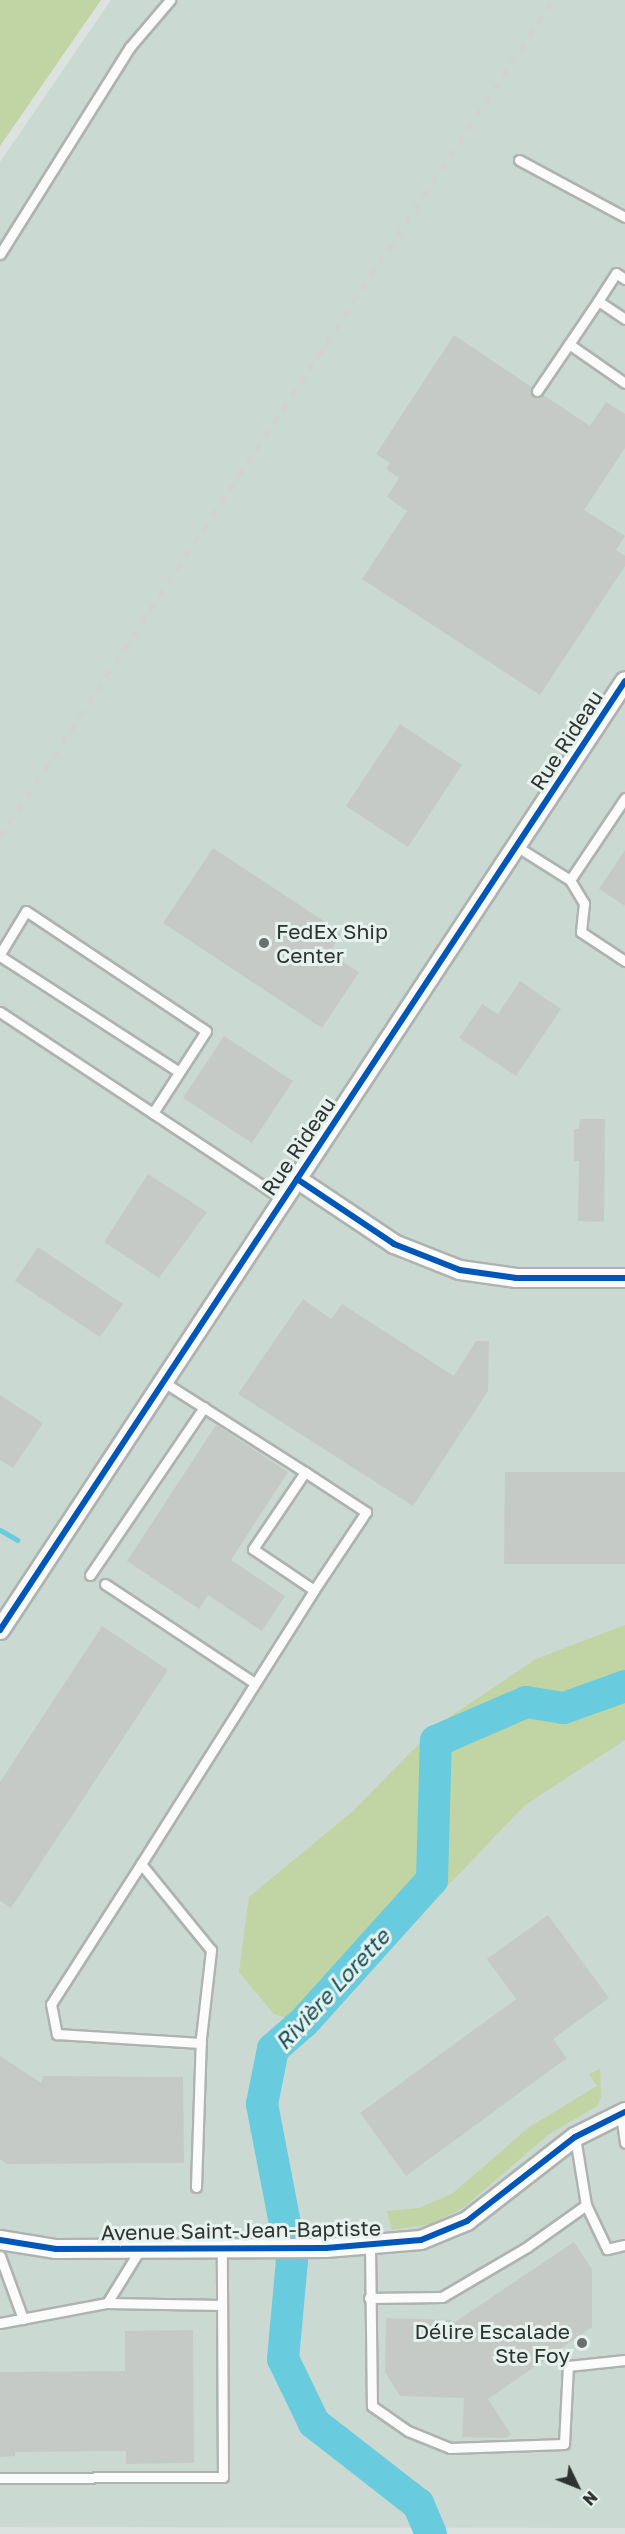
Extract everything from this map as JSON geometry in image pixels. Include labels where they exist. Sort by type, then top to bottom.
[{"type":"street","name":"Rue Rideau","points":[[0,1630],[625,681]]},
{"type":"street","points":[[297,1179],[394,1244],[460,1270],[516,1278],[625,1278]]},
{"type":"street","name":"Avenue Saint-Jean-Baptiste","points":[[0,2240],[56,2249],[326,2248],[421,2240],[467,2221],[575,2137],[623,2113]]},
{"type":"lane","points":[[0,254],[129,47],[170,0]]},
{"type":"lane","points":[[519,160],[625,217]]},
{"type":"lane","points":[[537,391],[616,273],[625,279]]},
{"type":"lane","points":[[598,301],[625,319]]},
{"type":"lane","points":[[569,344],[625,383]]},
{"type":"lane","points":[[570,880],[625,798]]},
{"type":"lane","points":[[516,846],[570,880],[584,903],[580,932],[625,961]]},
{"type":"lane","points":[[153,1113],[206,1031],[26,911],[0,955],[179,1072]]},
{"type":"lane","points":[[0,1012],[283,1199]]},
{"type":"lane","points":[[162,1381],[366,1512],[253,1682],[141,1864],[51,2004],[57,2034],[201,2043]]},
{"type":"lane","points":[[90,1575],[204,1407]]},
{"type":"lane","points":[[305,1472],[253,1549],[314,1590]]},
{"type":"lane","points":[[105,1584],[253,1682]]},
{"type":"lane","points":[[141,1864],[211,1950],[201,2043],[196,2187]]},
{"type":"lane","points":[[623,2113],[625,2143]]},
{"type":"lane","points":[[575,2137],[586,2205],[606,2248],[625,2245]]},
{"type":"lane","points":[[369,2298],[442,2297],[527,2247],[586,2205]]},
{"type":"lane","points":[[370,2246],[372,2406],[408,2431],[450,2448],[564,2444],[568,2366],[625,2360]]},
{"type":"lane","points":[[107,2303],[141,2248]]},
{"type":"lane","points":[[0,2478],[223,2477],[222,2248]]},
{"type":"lane","points":[[0,2256],[23,2319]]},
{"type":"lane","points":[[0,2323],[107,2303],[222,2305]]},
{"type":"shaded area","points":[[111,0],[625,0],[625,2528],[0,2527],[0,162]]},
{"type":"green space","points":[[0,0],[101,0],[0,146]]},
{"type":"green space","points":[[625,1625],[625,1740],[525,1805],[312,2027],[274,2014],[239,1972],[249,1897],[352,1812],[439,1724],[536,1659]]},
{"type":"green space","points":[[600,2069],[601,2097],[597,2106],[548,2135],[463,2208],[431,2224],[392,2230],[387,2211],[419,2208],[452,2194],[528,2128],[597,2086],[589,2074]]},
{"type":"building","points":[[454,335],[590,426],[606,402],[625,414],[625,448],[584,510],[625,536],[616,550],[625,556],[625,566],[540,695],[362,579],[407,511],[387,497],[399,478],[386,469],[390,463],[376,454]]},
{"type":"building","points":[[400,724],[462,765],[408,847],[346,806]]},
{"type":"building","name":"FedEx Ship Center","points":[[213,848],[342,933],[329,953],[359,972],[322,1028],[163,923]]},
{"type":"building","points":[[625,850],[625,906],[599,889]]},
{"type":"building","points":[[520,981],[561,1009],[516,1076],[459,1038],[482,1004],[498,1014]]},
{"type":"building","points":[[224,1036],[293,1081],[252,1143],[183,1098]]},
{"type":"building","points":[[580,1119],[605,1119],[604,1222],[578,1221],[579,1161],[574,1161],[574,1129],[579,1129]]},
{"type":"building","points":[[148,1174],[207,1212],[159,1278],[104,1242]]},
{"type":"building","points":[[38,1247],[123,1304],[100,1337],[15,1281]]},
{"type":"building","points":[[303,1299],[331,1319],[342,1304],[454,1376],[476,1341],[489,1341],[488,1391],[413,1506],[238,1394]]},
{"type":"building","points":[[0,1395],[43,1423],[13,1468],[0,1460]]},
{"type":"building","points":[[216,1425],[288,1472],[231,1560],[285,1596],[262,1631],[208,1595],[199,1609],[127,1561]]},
{"type":"building","points":[[505,1472],[625,1472],[625,1564],[504,1564]]},
{"type":"building","points":[[102,1626],[168,1670],[11,1908],[0,1901],[0,1782]]},
{"type":"building","points":[[548,1915],[609,1998],[553,2039],[567,2058],[406,2176],[360,2113],[516,1999],[487,1959]]},
{"type":"building","points":[[0,2056],[41,2083],[44,2076],[183,2077],[184,2163],[6,2164],[0,2159]]},
{"type":"building","points":[[574,2242],[592,2269],[592,2327],[488,2399],[511,2434],[506,2438],[462,2437],[464,2398],[400,2396],[385,2372],[386,2318],[450,2320],[452,2324]]},
{"type":"building","points":[[193,2330],[194,2463],[126,2464],[126,2451],[15,2452],[15,2456],[0,2457],[0,2372],[125,2371],[125,2331]]},
{"type":"waterway","points":[[0,1530],[17,1540]]},
{"type":"waterway","name":"Rivière Lorette","points":[[431,2534],[418,2504],[314,2423],[283,2359],[292,2260],[262,2104],[273,2049],[304,2022],[432,1880],[436,1741],[526,1702],[564,1708],[625,1686]]},
{"type":"railway","points":[[0,837],[553,0]]},
{"type":"cycle path","points":[[0,1630],[625,681]]},
{"type":"cycle path","points":[[297,1179],[394,1244],[460,1270],[516,1278],[625,1278]]},
{"type":"cycle path","points":[[0,2240],[56,2249],[326,2248],[421,2240],[467,2221],[575,2137],[625,2112]]},
{"type":"place","name":"FedEx Ship Center","points":[[264,943]]},
{"type":"place","name":"Délire Escalade Ste Foy","points":[[582,2343]]}]
